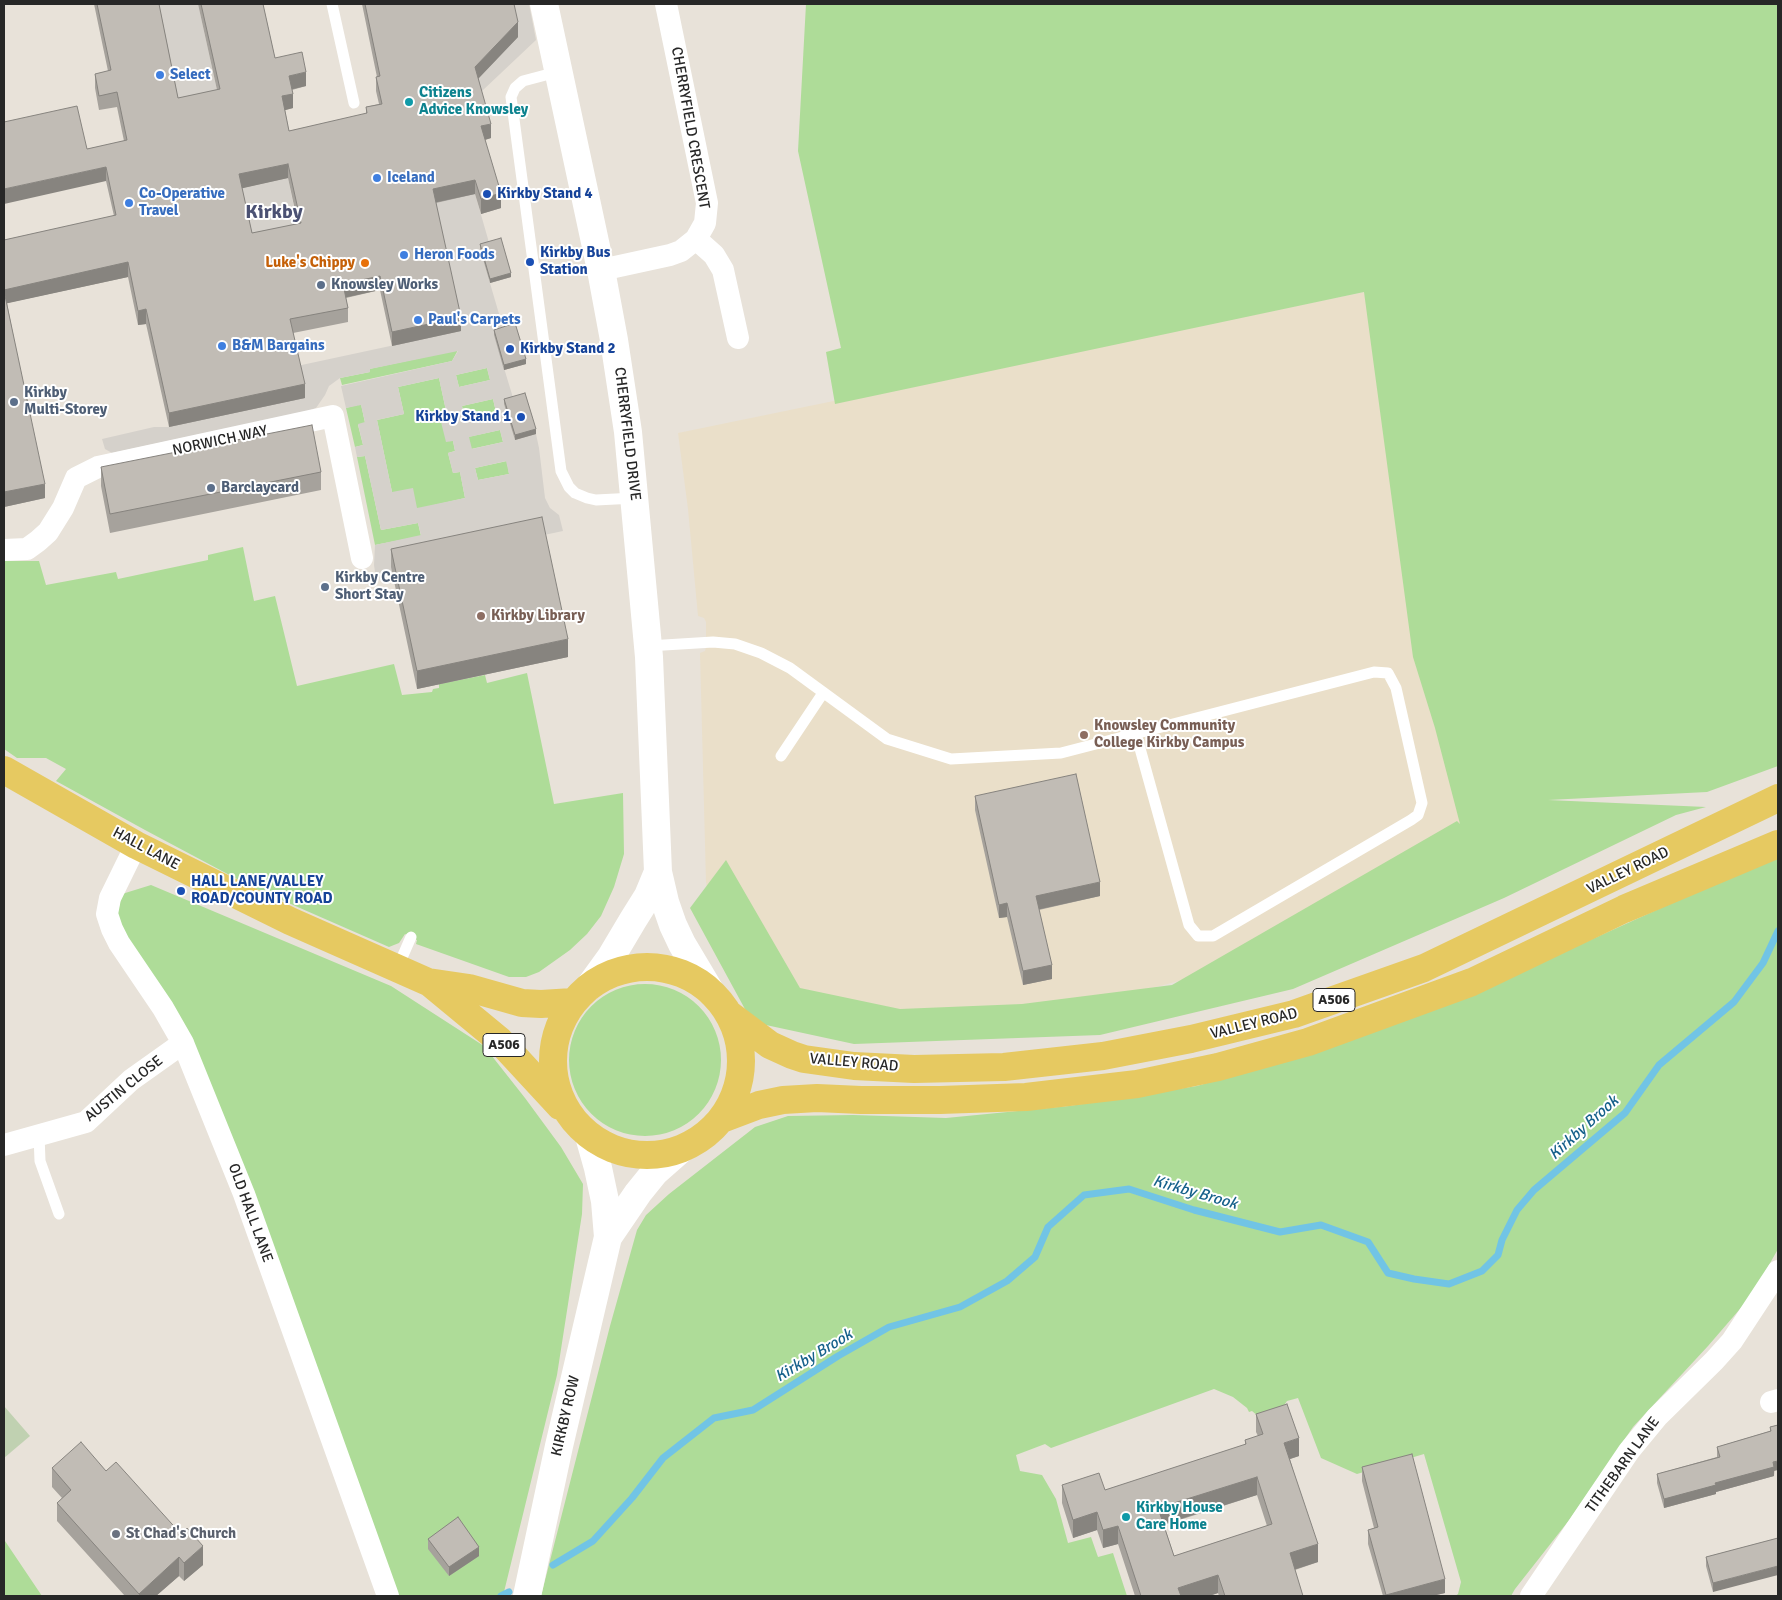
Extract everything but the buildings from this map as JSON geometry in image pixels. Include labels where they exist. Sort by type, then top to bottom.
[{"type":"main road","name":"HALL LANE","points":[[4,770],[136,845],[290,921],[428,982],[469,988],[522,1003],[542,1004],[582,994]]},
{"type":"main road","name":"VALLEY ROAD","points":[[730,1015],[770,1045],[792,1055],[804,1059],[854,1066],[914,1068],[1004,1067],[1103,1056],[1191,1039],[1294,1014],[1424,968],[1778,798]]},
{"type":"main road","name":"VALLEY ROAD","points":[[722,1119],[759,1105],[784,1100],[817,1098],[940,1100],[1026,1097],[1137,1084],[1218,1067],[1308,1042],[1472,982],[1624,909],[1778,844]]},
{"type":"main road","name":"A506","points":[[651,966],[683,974],[710,991],[730,1015],[739,1041],[742,1068],[736,1095],[722,1119],[703,1138],[680,1150],[648,1156],[617,1151],[590,1136],[570,1116],[559,1094],[553,1070],[554,1046],[561,1022],[582,994],[619,971],[651,966]]},
{"type":"main road","name":"HALL LANE","points":[[428,982],[499,1040],[570,1116]]},
{"type":"street","name":"CHERRYFIELD DRIVE","points":[[544,4],[601,270],[628,432],[648,646],[658,872],[665,902],[676,931],[710,991]]},
{"type":"street","name":"CHERRYFIELD CRESCENT","points":[[666,4],[707,203],[705,223],[696,239]]},
{"type":"street","points":[[601,270],[670,255],[681,251],[696,239],[714,255],[723,270],[738,338]]},
{"type":"street","name":"NORWICH WAY","points":[[4,550],[27,549],[38,541],[48,532],[63,508],[76,478],[98,467],[333,416],[362,558]]},
{"type":"street","name":"OLD HALL LANE","points":[[136,845],[110,898],[108,914],[112,929],[119,943],[163,1008],[183,1043],[244,1194],[388,1596]]},
{"type":"street","name":"CHERRYFIELD DRIVE","points":[[582,994],[611,957],[648,896],[658,872]]},
{"type":"street","name":"AUSTIN CLOSE","points":[[4,1145],[86,1122],[131,1080],[183,1043]]},
{"type":"street","name":"KIRKBY ROW","points":[[528,1596],[557,1455],[608,1237],[605,1201],[590,1136]]},
{"type":"street","name":"KIRKBY ROW","points":[[608,1237],[638,1193],[656,1172],[680,1150]]},
{"type":"street","name":"TITHEBARN LANE","points":[[1531,1596],[1629,1451],[1657,1417],[1732,1341],[1778,1271]]},
{"type":"lane","points":[[332,4],[354,103]]},
{"type":"lane","points":[[558,72],[523,81],[515,88],[510,97],[561,472],[569,487],[575,493],[587,498],[596,500],[635,498]]},
{"type":"lane","points":[[648,646],[691,642],[735,644],[761,652],[790,668],[887,739],[951,759],[1061,753],[1374,672],[1388,673],[1396,688],[1422,804],[1418,815],[1411,820],[1213,936],[1198,936],[1189,925],[1136,734]]},
{"type":"lane","points":[[781,756],[823,693]]},
{"type":"lane","points":[[397,969],[411,937]]},
{"type":"lane","points":[[38,1135],[40,1161],[59,1214]]},
{"type":"shaded area","points":[[156,4],[198,4],[220,104],[230,190],[288,178],[299,232],[449,143],[511,4],[529,4],[536,40],[482,91],[471,180],[490,246],[480,249],[504,331],[494,335],[514,401],[504,404],[515,440],[536,434],[545,498],[550,508],[559,515],[563,531],[392,567],[393,575],[376,579],[374,565],[375,545],[421,535],[418,523],[381,530],[365,456],[357,457],[355,447],[363,445],[358,424],[365,422],[361,405],[346,408],[341,386],[452,361],[458,351],[370,369],[370,372],[340,378],[329,386],[316,408],[304,412],[112,453],[105,449],[102,439],[154,427],[169,427],[297,366],[460,331],[434,209],[198,259],[178,113]],"holes":[[[487,368],[490,380],[459,387],[456,375]],[[439,378],[448,420],[441,422],[446,442],[453,441],[455,451],[448,453],[453,473],[460,472],[465,498],[417,508],[413,488],[392,492],[377,420],[404,414],[398,387]],[[493,399],[496,412],[465,418],[462,406]],[[500,430],[503,442],[472,449],[469,437]],[[506,461],[509,474],[478,480],[475,468]]]},
{"type":"shaded area","name":"Knowsley Community College Kirkby Campus","points":[[1364,292],[1485,816],[1239,965],[1160,986],[1103,998],[1005,1013],[805,1010],[708,894],[706,882],[700,653],[705,651],[706,647],[706,622],[704,618],[698,616],[688,509],[678,433]]},
{"type":"green space","points":[[806,4],[1778,4],[1778,766],[1707,792],[1548,800],[1706,807],[1676,815],[1504,898],[1293,989],[1100,1035],[854,1044],[752,1022],[690,908],[726,860],[800,988],[900,1009],[1022,1004],[1172,985],[1457,821],[1460,824],[1435,728],[1413,657],[1364,292],[835,404],[826,352],[841,348],[798,151]]},
{"type":"green space","points":[[458,350],[452,361],[342,385],[340,378],[370,372],[369,369]]},
{"type":"green space","points":[[487,368],[490,380],[459,387],[456,375]]},
{"type":"green space","points":[[439,378],[448,420],[442,421],[453,441],[455,451],[448,453],[453,473],[460,472],[465,498],[417,509],[392,492],[377,420],[404,414],[398,387]]},
{"type":"green space","points":[[493,399],[496,412],[465,419],[462,406]]},
{"type":"green space","points":[[361,404],[365,423],[358,425],[363,445],[355,447],[346,408]]},
{"type":"green space","points":[[500,430],[503,442],[471,449],[468,437]]},
{"type":"green space","points":[[365,456],[381,530],[418,523],[421,536],[375,545],[357,457]]},
{"type":"green space","points":[[507,461],[509,474],[478,480],[475,468]]},
{"type":"green space","points":[[243,547],[254,601],[275,596],[297,686],[394,664],[402,695],[432,692],[433,689],[439,688],[439,684],[485,675],[487,683],[527,673],[554,804],[623,793],[624,854],[614,887],[601,916],[587,934],[570,950],[539,972],[526,977],[509,977],[416,944],[417,940],[405,934],[399,943],[389,947],[252,887],[56,781],[66,769],[46,758],[17,758],[4,749],[4,561],[39,561],[46,585],[116,572],[118,579],[208,560],[208,555]]},
{"type":"green space","points":[[1778,855],[1778,1249],[1752,1295],[1633,1427],[1570,1519],[1511,1596],[1455,1596],[1458,1594],[1461,1582],[1424,1454],[1357,1474],[1321,1458],[1298,1398],[1287,1401],[1279,1413],[1259,1417],[1252,1411],[1249,1412],[1247,1408],[1233,1397],[1214,1389],[1051,1448],[1045,1444],[1016,1455],[1020,1471],[1042,1475],[1056,1499],[1068,1543],[1091,1537],[1098,1557],[1113,1553],[1127,1596],[541,1596],[610,1326],[637,1230],[646,1215],[669,1194],[755,1127],[788,1116],[853,1115],[946,1118],[1069,1106],[1197,1086],[1298,1056],[1482,989]]},
{"type":"green space","points":[[151,885],[391,986],[484,1046],[561,1147],[583,1184],[582,1214],[557,1375],[503,1596],[396,1596],[189,1039],[116,920],[122,894]]},
{"type":"green space","points":[[645,984],[674,990],[699,1006],[715,1031],[721,1060],[715,1089],[699,1114],[674,1130],[645,1136],[616,1130],[591,1114],[575,1089],[569,1060],[575,1031],[591,1006],[616,990]]},
{"type":"green space","points":[[4,1406],[30,1436],[4,1458]]},
{"type":"green space","points":[[5,1541],[42,1596],[4,1596]]},
{"type":"waterway","name":"Kirkby Brook","points":[[553,1565],[593,1541],[632,1498],[663,1458],[714,1418],[753,1410],[838,1356],[889,1327],[960,1307],[1007,1281],[1035,1257],[1048,1227],[1084,1195],[1129,1189],[1194,1210],[1280,1232],[1321,1225],[1368,1242],[1388,1273],[1414,1279],[1449,1284],[1482,1271],[1498,1255],[1502,1240],[1517,1210],[1534,1190],[1625,1113],[1659,1065],[1734,1002],[1763,963],[1778,931]]},
{"type":"waterway","points":[[501,1596],[509,1592]]},
{"type":"place","name":"Select","points":[[160,75]]},
{"type":"place","name":"Citizens Advice Knowsley","points":[[409,102]]},
{"type":"place","name":"Iceland","points":[[377,178]]},
{"type":"place","name":"Kirkby Stand 4","points":[[487,194]]},
{"type":"place","name":"Co-Operative Travel","points":[[129,203]]},
{"type":"place","name":"Heron Foods","points":[[404,255]]},
{"type":"place","name":"Kirkby Bus Station","points":[[530,262]]},
{"type":"place","name":"Luke's Chippy","points":[[365,263]]},
{"type":"place","name":"Knowsley Works","points":[[321,285]]},
{"type":"place","name":"Paul's Carpets","points":[[418,320]]},
{"type":"place","name":"B&M Bargains","points":[[222,346]]},
{"type":"place","name":"Kirkby Stand 2","points":[[510,349]]},
{"type":"place","name":"Kirkby Multi-Storey","points":[[14,402]]},
{"type":"place","name":"Kirkby Stand 1","points":[[521,417]]},
{"type":"place","name":"Barclaycard","points":[[211,488]]},
{"type":"place","name":"Kirkby Centre Short Stay","points":[[325,587]]},
{"type":"place","name":"Kirkby Library","points":[[481,616]]},
{"type":"place","name":"Knowsley Community College Kirkby Campus","points":[[1084,735]]},
{"type":"place","name":"HALL LANE/VALLEY ROAD/COUNTY ROAD","points":[[181,891]]},
{"type":"place","name":"Kirkby House Care Home","points":[[1126,1517]]},
{"type":"place","name":"St Chad's Church","points":[[116,1534]]},
{"type":"district","name":"Kirkby","points":[[274,213]]}]
